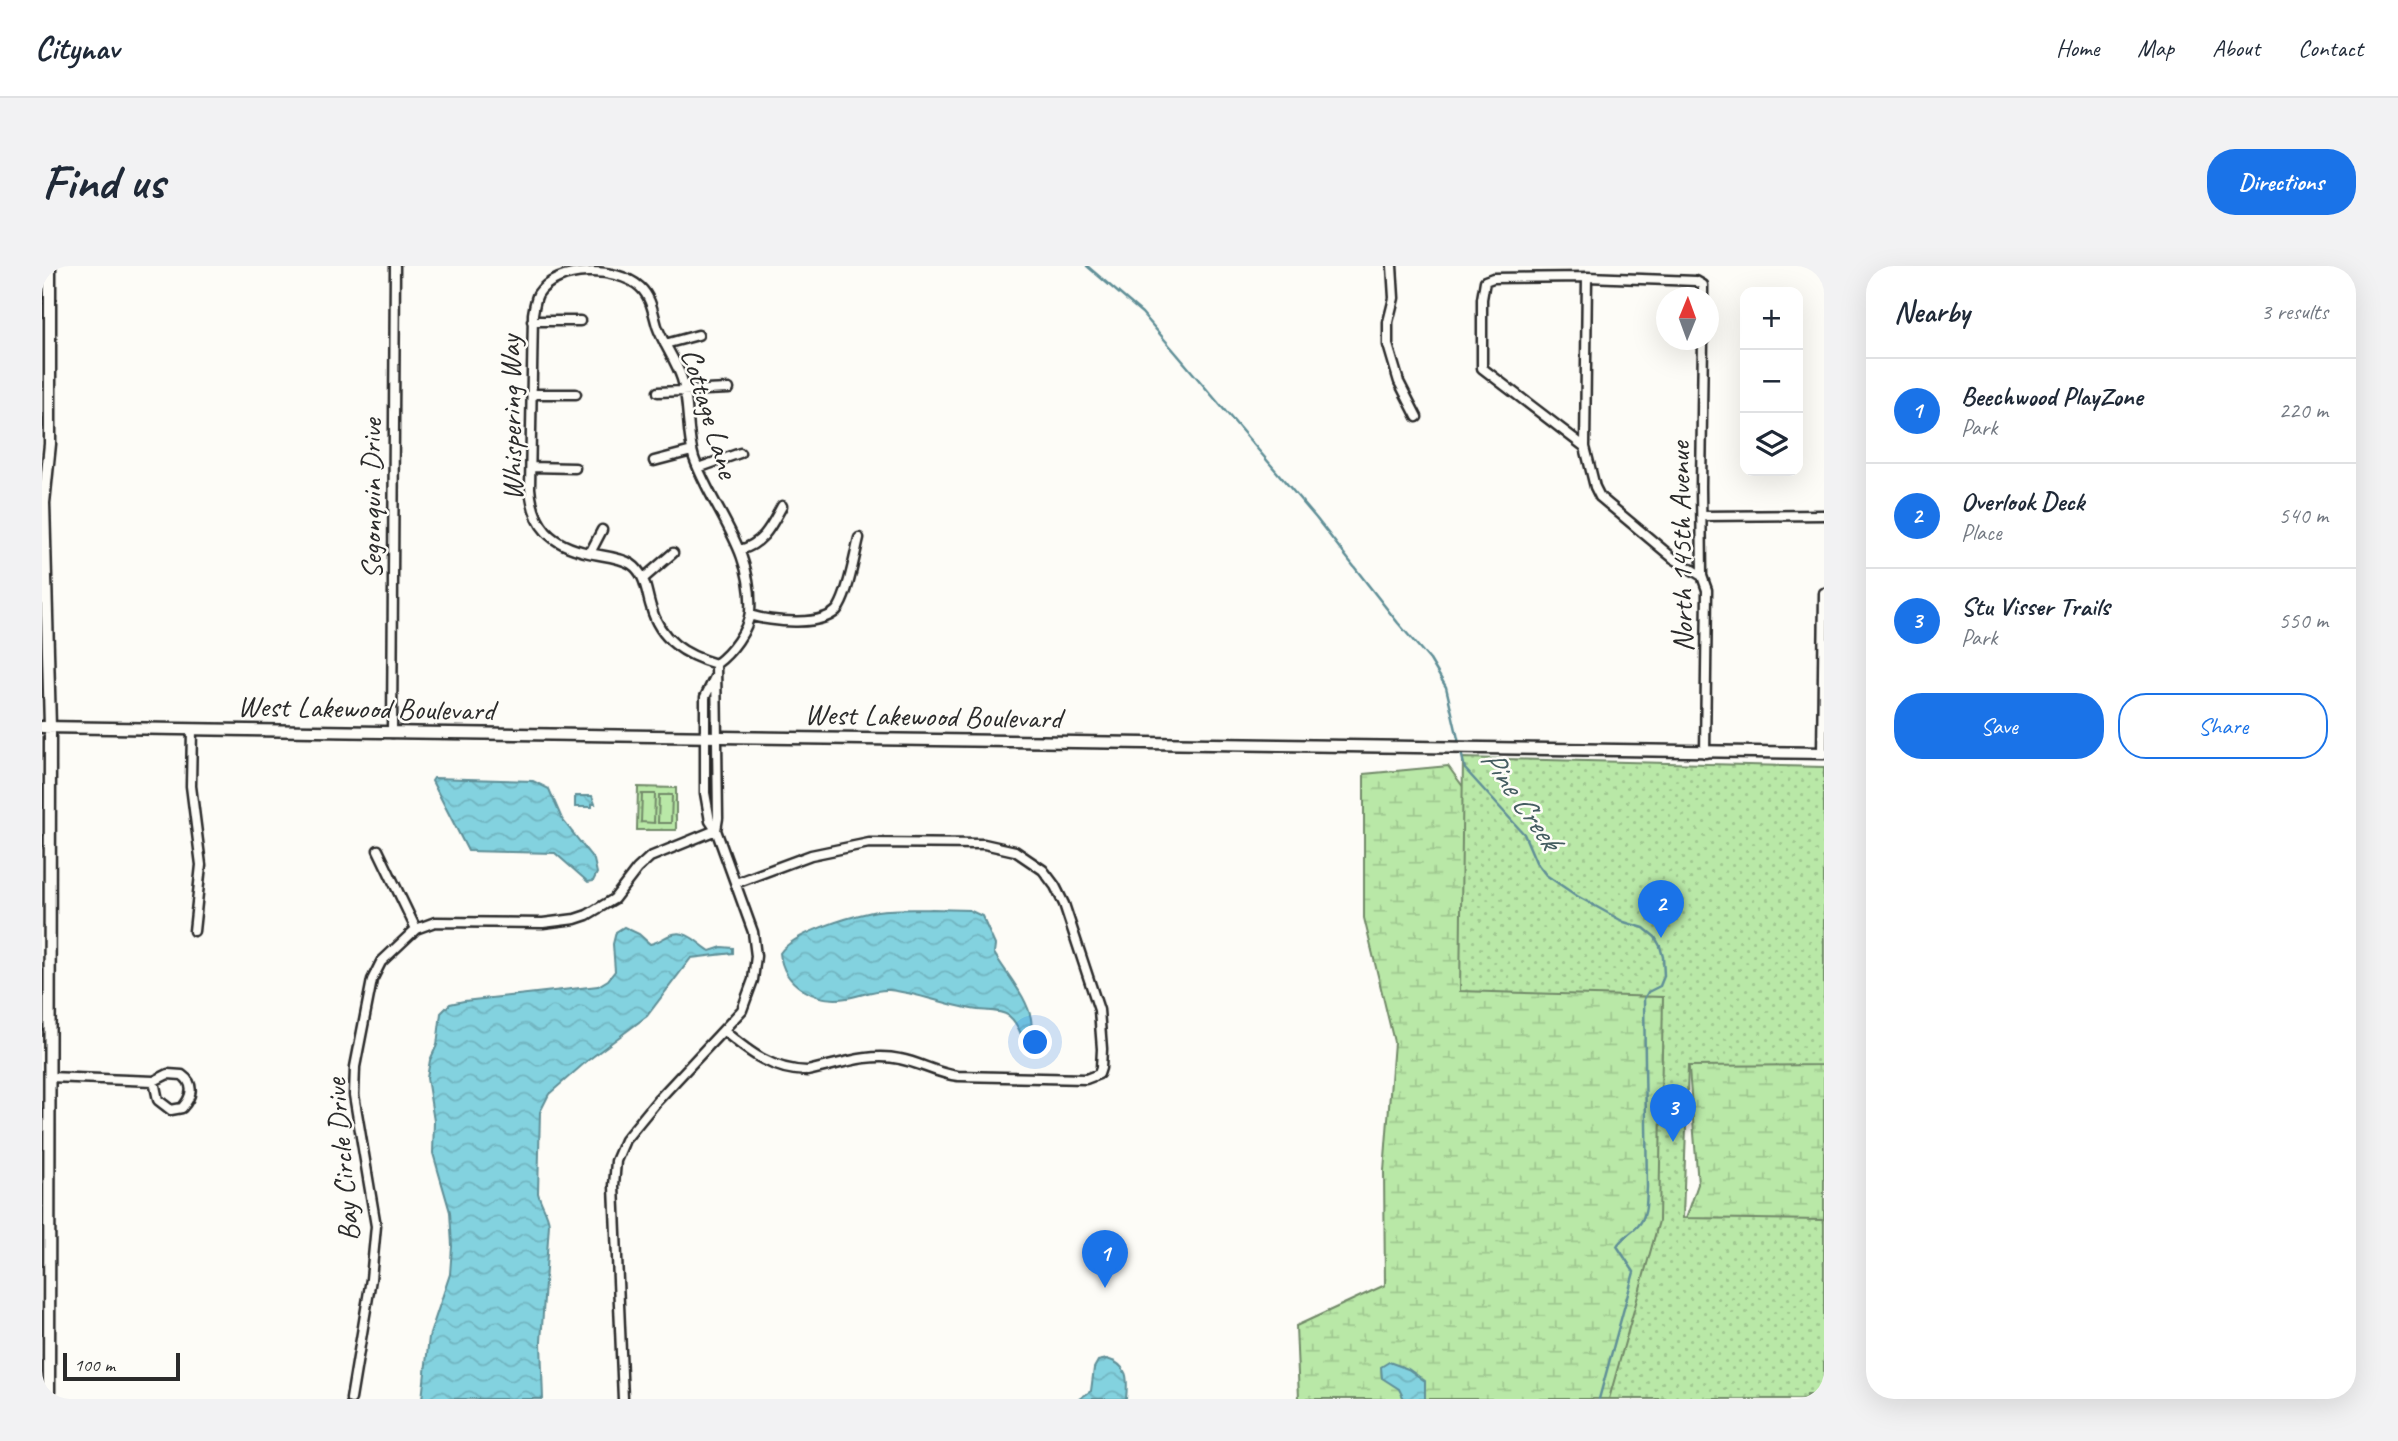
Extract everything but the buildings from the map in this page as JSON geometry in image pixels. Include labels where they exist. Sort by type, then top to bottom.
[{"type":"street","points":[[49,1399],[44,503],[50,266]]},
{"type":"street","name":"Segonquin Drive","points":[[392,733],[395,266]]},
{"type":"street","points":[[1392,266],[1394,298],[1388,322],[1388,345],[1399,382],[1417,417]]},
{"type":"street","name":"Whispering Way","points":[[590,272],[568,275],[551,282],[537,296],[532,321],[531,501],[540,525],[559,543],[631,564],[643,578]]},
{"type":"street","name":"Cottage Lane","points":[[590,272],[619,275],[642,288],[649,300],[682,378],[692,451],[698,468],[740,550],[750,596],[750,615]]},
{"type":"street","points":[[1587,277],[1585,447],[1595,487],[1600,497],[1673,558],[1702,576]]},
{"type":"street","points":[[1585,447],[1482,368],[1482,299],[1485,281],[1500,278],[1587,277],[1696,281],[1703,287]]},
{"type":"street","points":[[532,321],[580,321]]},
{"type":"street","points":[[666,344],[698,335]]},
{"type":"street","name":"North 145th Avenue","points":[[1703,350],[1702,576],[1707,590],[1705,753]]},
{"type":"street","points":[[658,392],[729,389]]},
{"type":"street","points":[[531,394],[576,394]]},
{"type":"street","points":[[654,461],[692,451]]},
{"type":"street","points":[[698,468],[740,453]]},
{"type":"street","points":[[531,467],[575,468]]},
{"type":"street","points":[[740,550],[754,545],[764,537],[782,506]]},
{"type":"street","points":[[1702,516],[1824,515]]},
{"type":"street","points":[[590,553],[602,530]]},
{"type":"street","points":[[716,830],[716,664],[739,639],[750,615],[784,622],[832,615],[840,605],[859,538]]},
{"type":"street","points":[[673,553],[643,578],[651,609],[664,637],[691,654],[716,664]]},
{"type":"street","points":[[1823,753],[1824,593]]},
{"type":"street","points":[[623,1399],[615,1161],[631,1131],[742,1010],[749,994],[756,957],[753,932],[716,830],[710,821],[706,803],[705,697],[715,677]]},
{"type":"street","name":"West Lakewood Boulevard","points":[[46,727],[1823,753]]},
{"type":"street","points":[[192,729],[191,786],[201,865],[194,931]]},
{"type":"street","points":[[379,850],[416,929],[435,922],[544,923],[575,919],[614,899],[650,857],[716,830]]},
{"type":"street","points":[[724,1031],[760,1059],[807,1071],[885,1056],[915,1062],[942,1074],[958,1076],[1089,1079],[1098,1074],[1102,1056],[1099,1010],[1064,904],[1043,870],[1015,851],[984,844],[869,844],[811,855],[736,883]]},
{"type":"street","name":"Bay Circle Drive","points":[[351,1399],[371,1279],[376,1227],[354,1095],[355,1067],[372,980],[381,962],[416,929]]},
{"type":"street","points":[[49,1077],[154,1081],[168,1074],[182,1075],[191,1090],[182,1108],[165,1107],[157,1096],[154,1081]]},
{"type":"green space","points":[[1463,758],[1824,767],[1824,1065],[1688,1066],[1683,1218],[1824,1220],[1824,1395],[1807,1395],[1805,1399],[1609,1399],[1659,1221],[1663,997],[1460,991]]},
{"type":"green space","points":[[1448,766],[1488,821],[1670,989],[1675,1186],[1610,1399],[1299,1399],[1296,1326],[1385,1285],[1384,1171],[1394,1042],[1364,918],[1364,774]]},
{"type":"green space","points":[[638,787],[676,788],[676,830],[637,830]]},
{"type":"green space","points":[[642,794],[655,794],[654,823],[641,822]]},
{"type":"green space","points":[[659,795],[672,795],[671,823],[658,823]]},
{"type":"green space","points":[[1824,871],[1824,1299],[1634,1399],[1661,1291],[1698,1184],[1681,967]]},
{"type":"water","points":[[434,778],[533,781],[549,789],[562,819],[594,860],[597,873],[593,881],[588,882],[555,853],[468,851],[432,781]]},
{"type":"water","points":[[575,796],[592,796],[595,804],[592,804],[592,807],[575,807]]},
{"type":"water","points":[[969,910],[982,916],[995,945],[994,953],[1026,1003],[1032,1024],[1030,1033],[1021,1034],[1013,1020],[1002,1013],[967,1008],[900,992],[884,990],[835,999],[813,995],[794,983],[782,965],[780,953],[787,946],[822,927],[879,911]]},
{"type":"water","points":[[624,927],[639,934],[650,944],[676,933],[687,935],[710,951],[722,947],[733,948],[733,953],[691,958],[647,1016],[587,1061],[549,1094],[540,1112],[538,1193],[549,1224],[541,1342],[543,1399],[422,1399],[429,1337],[450,1274],[452,1246],[450,1212],[433,1153],[434,1121],[427,1078],[430,1060],[437,1045],[441,1013],[450,1004],[464,1001],[598,986],[608,980],[615,971],[613,944],[616,932]]},
{"type":"water","points":[[1107,1359],[1120,1365],[1126,1374],[1126,1399],[1079,1399],[1091,1391],[1094,1368],[1098,1361]]},
{"type":"water","points":[[1389,1362],[1408,1369],[1425,1381],[1425,1399],[1404,1399],[1399,1389],[1382,1378],[1381,1367]]},
{"type":"waterway","name":"Pine Creek","points":[[1087,266],[1142,313],[1316,518],[1430,660],[1446,687],[1465,769],[1524,834],[1536,862],[1546,875],[1624,922],[1644,928],[1655,937],[1660,946],[1664,976],[1660,986],[1648,992],[1644,999],[1646,1207],[1641,1222],[1617,1246],[1634,1272],[1599,1399]]},
{"type":"place","name":"Overlook Deck","points":[[1661,938]]},
{"type":"place","name":"Stu Visser Trails","points":[[1673,1142]]},
{"type":"place","name":"Beechwood PlayZone","points":[[1105,1288]]}]
